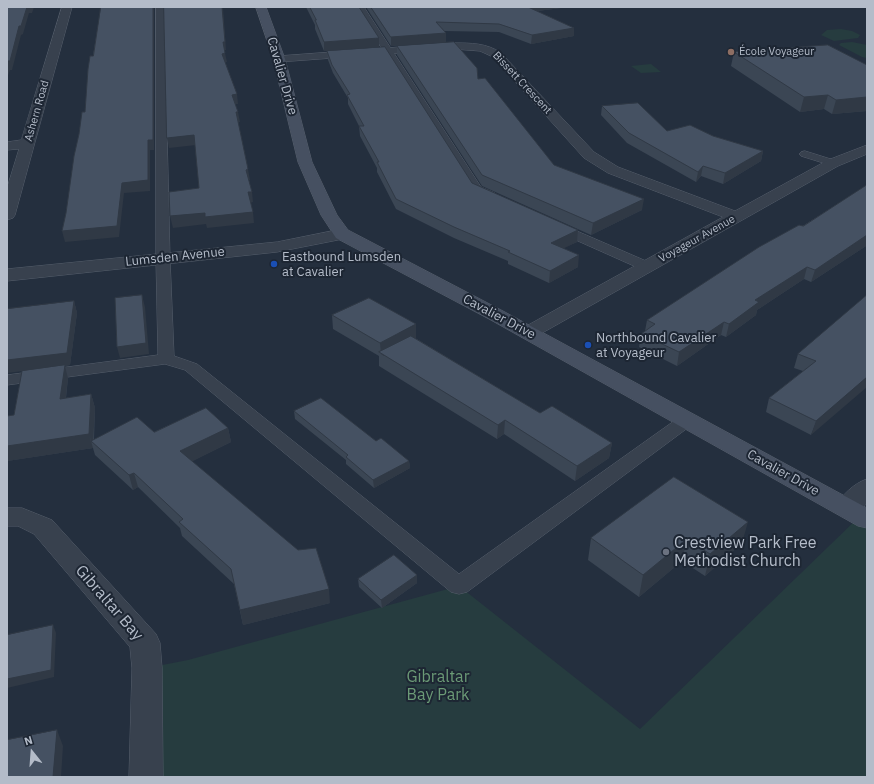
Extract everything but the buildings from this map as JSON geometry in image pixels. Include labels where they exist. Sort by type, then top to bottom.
[{"type":"street","name":"Ashern Road","points":[[7,215],[67,7]]},
{"type":"street","name":"Cavalier Drive","points":[[261,7],[279,59],[305,162],[326,208],[342,234],[528,333],[857,513]]},
{"type":"street","name":"Bissett Crescent","points":[[279,59],[454,46],[473,46],[489,49],[497,55],[589,155],[598,162],[613,170],[737,217]]},
{"type":"street","points":[[7,146],[27,144]]},
{"type":"street","name":"Voyageur Avenue","points":[[528,333],[833,163],[867,149]]},
{"type":"street","name":"Lumsden Avenue","points":[[7,275],[277,246],[342,234]]},
{"type":"street","points":[[857,513],[867,488]]},
{"type":"street","name":"Gibraltar Bay","points":[[7,517],[22,517],[43,527],[145,643],[147,668],[146,777]]},
{"type":"lane","points":[[160,7],[163,259],[166,359]]},
{"type":"lane","points":[[360,7],[477,190],[498,199]]},
{"type":"lane","points":[[805,154],[833,163]]},
{"type":"lane","points":[[547,222],[648,267]]},
{"type":"lane","points":[[7,380],[166,359],[191,367],[459,586],[687,420]]},
{"type":"green space","points":[[841,29],[852,31],[860,35],[858,38],[834,41],[821,35],[827,30]]},
{"type":"green space","points":[[852,42],[867,45],[867,58],[839,45],[841,43]]},
{"type":"green space","points":[[651,64],[661,72],[641,73],[631,66]]},
{"type":"green space","name":"Gibraltar Bay Park","points":[[861,515],[867,519],[867,777],[146,777],[147,668],[188,660],[459,586],[640,729]]},
{"type":"place","name":"École Voyageur","points":[[731,52]]},
{"type":"place","name":"Eastbound Lumsden at Cavalier","points":[[274,264]]},
{"type":"place","name":"Northbound Cavalier at Voyageur","points":[[588,345]]},
{"type":"place","name":"Crestview Park Free Methodist Church","points":[[666,552]]}]
